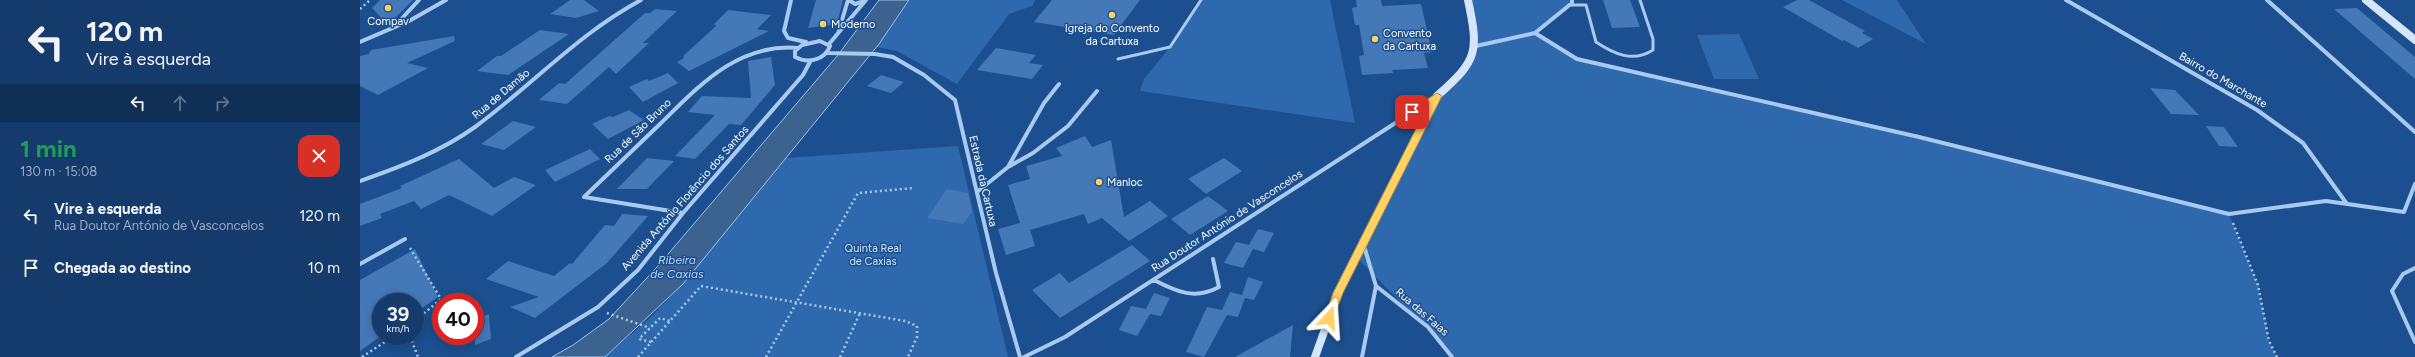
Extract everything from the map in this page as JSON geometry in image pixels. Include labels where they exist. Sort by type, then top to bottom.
[{"type":"street","points":[[392,29],[419,0]]},
{"type":"street","points":[[360,42],[392,29],[446,0]]},
{"type":"street","name":"Rua de Damão","points":[[360,181],[430,153],[474,127],[603,21],[640,0]]},
{"type":"street","points":[[791,0],[784,31],[788,38],[808,42],[820,41],[829,44]]},
{"type":"street","points":[[838,34],[848,0],[855,4],[866,0]]},
{"type":"street","points":[[808,42],[795,51],[795,57],[801,60],[811,60],[827,53],[830,46],[829,44],[866,0]]},
{"type":"street","points":[[1315,357],[1338,293],[1437,96],[1454,81],[1466,66],[1476,46],[1468,0]]},
{"type":"street","points":[[1476,46],[1535,33],[1570,5],[1572,0]]},
{"type":"street","name":"Bairro do Marchante","points":[[2066,0],[2263,114],[2302,143],[2347,204]]},
{"type":"street","points":[[2267,0],[2415,132]]},
{"type":"street","points":[[2366,0],[2415,40]]},
{"type":"street","points":[[1535,33],[1577,59],[1919,138],[2229,214],[2256,212],[2286,204],[2327,201],[2404,212],[2415,184]]},
{"type":"street","name":"Rua de São Bruno","points":[[683,213],[584,197],[713,73],[730,62],[763,49],[784,46],[798,48]]},
{"type":"street","name":"Estrada da Cartuxa","points":[[827,53],[875,54],[893,57],[924,75],[955,100],[996,274],[1020,357]]},
{"type":"street","name":"Avenida António Florêncio dos Santos","points":[[516,357],[598,307],[638,270],[683,213],[793,87],[811,60]]},
{"type":"street","points":[[1008,167],[1044,103],[1059,84]]},
{"type":"street","points":[[976,192],[1008,167],[1033,153],[1068,126],[1097,91]]},
{"type":"street","name":"Rua Doutor António de Vasconcelos","points":[[1024,357],[1065,337],[1437,96]]},
{"type":"street","points":[[360,264],[405,239]]},
{"type":"street","points":[[1362,357],[1376,286],[1363,243]]},
{"type":"street","points":[[1154,280],[1174,291],[1194,296],[1207,295],[1219,287],[1213,259]]},
{"type":"street","points":[[2415,268],[2403,274],[2392,292],[2415,342]]},
{"type":"street","name":"Rua das Faias","points":[[1376,286],[1403,306],[1446,345],[1452,357]]},
{"type":"lane","points":[[1118,59],[1170,47],[1202,0]]},
{"type":"lane","points":[[1570,5],[1586,5],[1596,42],[1620,55],[1634,58],[1647,55],[1653,50],[1653,39],[1640,0]]},
{"type":"path","points":[[360,9],[370,0]]},
{"type":"path","points":[[766,357],[858,193],[914,188]]},
{"type":"path","points":[[2229,214],[2258,286],[2269,341],[2277,357]]},
{"type":"path","points":[[405,239],[441,298],[424,313]]},
{"type":"path","points":[[638,357],[701,286],[905,321],[917,326],[917,337],[908,357]]},
{"type":"path","points":[[608,313],[650,328]]},
{"type":"path","points":[[840,357],[860,313]]},
{"type":"path","points":[[650,342],[640,339],[660,318],[670,321]]},
{"type":"path","points":[[362,357],[380,345]]},
{"type":"path","points":[[413,345],[418,357]]},
{"type":"green space","points":[[910,0],[1035,0],[1032,6],[1009,14],[957,84],[897,51],[876,47]]},
{"type":"green space","points":[[1202,0],[1330,0],[1355,123],[1140,91],[1144,79],[1170,47]]},
{"type":"green space","points":[[1469,0],[1572,0],[1572,3],[1536,33],[1577,59],[1706,87],[2229,214],[2258,285],[2269,341],[2277,357],[1455,357],[1356,257],[1437,96],[1455,81],[1476,46]]},
{"type":"green space","points":[[1842,0],[1897,0],[1926,44]]},
{"type":"green space","points":[[1739,34],[1759,79],[1714,79],[1697,35]]},
{"type":"green space","name":"Quinta Real de Caxias","points":[[958,146],[1008,357],[605,357],[651,317],[683,284],[786,158]]},
{"type":"water","name":"Ribeira de Caxias","points":[[879,0],[909,0],[879,44],[683,284],[605,357],[552,357],[573,345],[609,319],[657,267],[838,55]]},
{"type":"building","name":"Compav","points":[[380,0],[413,0],[388,25],[372,8]]},
{"type":"building","points":[[570,0],[584,0],[599,11],[576,18],[550,14]]},
{"type":"building","points":[[816,0],[843,0],[837,24],[808,28]]},
{"type":"building","points":[[1052,0],[1140,0],[1114,35],[1034,22]]},
{"type":"building","name":"Convento da Cartuxa","points":[[1356,0],[1381,0],[1382,6],[1421,4],[1432,52],[1424,53],[1428,68],[1392,70],[1393,73],[1362,75],[1359,56],[1364,55],[1359,25],[1355,25],[1352,8],[1357,7]]},
{"type":"building","points":[[1603,0],[1630,0],[1640,27],[1612,28]]},
{"type":"building","points":[[1797,0],[1809,0],[1865,31],[1862,33],[1873,39],[1858,48],[1844,40],[1842,41],[1783,7]]},
{"type":"building","points":[[2357,8],[2415,57],[2415,79],[2334,9]]},
{"type":"building","points":[[655,9],[677,11],[643,43],[649,43],[616,74],[609,67],[567,104],[539,100],[559,83],[565,84],[645,13],[650,13]]},
{"type":"building","points":[[728,10],[771,15],[757,29],[769,31],[689,71],[677,62],[684,58],[683,56],[716,26],[714,24]]},
{"type":"building","points":[[540,30],[569,34],[508,75],[477,71],[497,56],[501,56]]},
{"type":"building","points":[[454,36],[455,41],[407,63],[428,68],[378,95],[360,86],[360,56],[369,54],[371,50]]},
{"type":"building","points":[[996,48],[1036,55],[1029,63],[1043,65],[1032,79],[977,70]]},
{"type":"building","points":[[771,57],[775,85],[741,125],[729,124],[695,159],[675,156],[715,115],[688,112],[702,96],[751,98],[748,61]]},
{"type":"building","points":[[668,73],[678,83],[643,102],[629,87],[647,79],[649,81]]},
{"type":"building","points":[[881,75],[904,82],[891,93],[867,86]]},
{"type":"building","points":[[2150,88],[2175,90],[2199,115],[2171,114]]},
{"type":"building","points":[[629,110],[644,120],[608,139],[592,124],[609,116],[613,117]]},
{"type":"building","points":[[513,121],[536,127],[504,150],[481,144]]},
{"type":"building","points":[[2206,126],[2224,127],[2238,147],[2219,146]]},
{"type":"building","points":[[1085,136],[1092,147],[1111,140],[1124,217],[1150,201],[1168,216],[1129,241],[1102,218],[1088,224],[1084,214],[1030,230],[1035,246],[1006,255],[998,229],[1020,223],[1008,185],[1030,179],[1026,166],[1062,156],[1056,148]]},
{"type":"building","points":[[590,149],[600,159],[555,182],[545,170]]},
{"type":"building","points":[[647,158],[674,161],[647,189],[617,189]]},
{"type":"building","points":[[1224,158],[1242,171],[1206,194],[1188,179]]},
{"type":"building","points":[[459,159],[494,188],[514,177],[536,185],[492,216],[449,195],[421,209],[414,201],[380,214],[382,218],[360,226],[360,204],[402,188],[400,186]]},
{"type":"building","points":[[947,189],[968,193],[972,212],[963,224],[927,218]]},
{"type":"building","points":[[1208,196],[1228,211],[1190,235],[1171,219]]},
{"type":"building","points":[[622,214],[648,216],[607,263],[535,318],[510,307],[539,297],[486,279],[508,261],[554,276],[570,263],[572,264],[605,225],[614,226]]},
{"type":"building","points":[[1258,229],[1274,233],[1264,252],[1253,249],[1243,268],[1224,263],[1236,242],[1249,245]]},
{"type":"building","points":[[1132,245],[1150,261],[1060,318],[1032,290],[1060,273],[1069,283]]},
{"type":"building","points":[[415,249],[436,293],[432,293],[432,301],[424,307],[424,293],[372,293],[372,342],[360,351],[360,280]]},
{"type":"building","points":[[1248,277],[1263,282],[1254,300],[1245,298],[1238,317],[1227,315],[1204,357],[1186,352],[1207,307],[1222,310],[1230,292],[1242,295]]},
{"type":"building","points":[[1154,293],[1170,298],[1161,316],[1150,314],[1137,336],[1119,330],[1131,306],[1146,309]]},
{"type":"building","points":[[489,314],[491,339],[484,342],[484,316]]},
{"type":"building","points":[[1293,325],[1290,357],[1235,357]]},
{"type":"place","name":"Compav","points":[[388,8]]},
{"type":"place","name":"Igreja do Convento da Cartuxa","points":[[1112,15]]},
{"type":"place","name":"Moderno","points":[[823,24]]},
{"type":"place","name":"Convento da Cartuxa","points":[[1375,39]]},
{"type":"place","name":"Manloc","points":[[1099,182]]},
{"type":"route","points":[[1329,318],[1338,293],[1437,96],[1412,112]]}]
